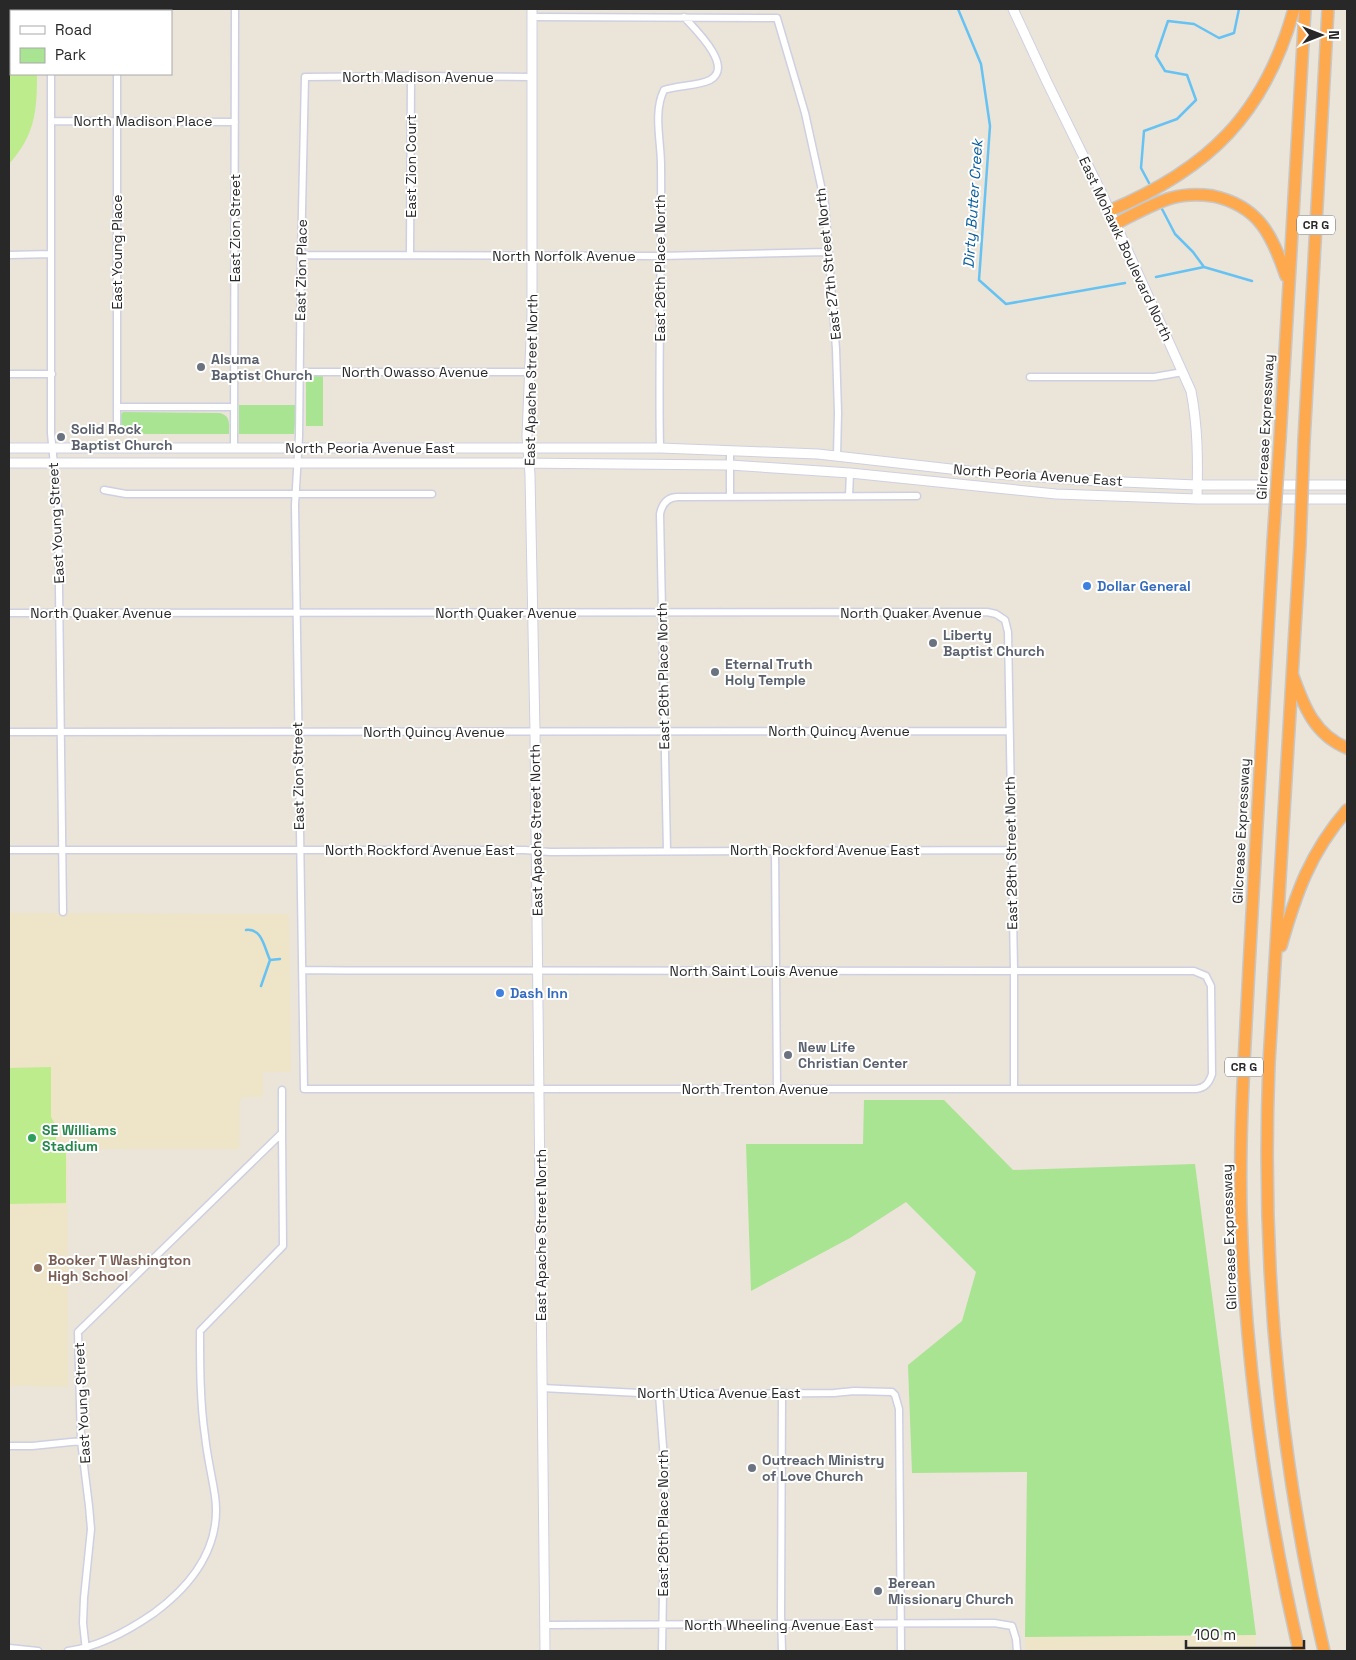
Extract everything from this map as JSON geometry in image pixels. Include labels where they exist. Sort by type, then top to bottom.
[{"type":"highway","points":[[1109,211],[1172,179],[1219,143],[1236,127],[1254,102],[1281,50],[1294,9]]},
{"type":"highway","name":"Gilcrease Expressway","points":[[1299,1651],[1278,1556],[1262,1455],[1245,1301],[1241,1214],[1242,1109],[1253,881],[1305,9]]},
{"type":"highway","name":"CR G","points":[[1324,1651],[1293,1500],[1280,1388],[1269,1262],[1267,1112],[1300,545],[1328,9]]},
{"type":"highway","points":[[1115,224],[1151,206],[1185,195],[1198,194],[1226,199],[1238,205],[1260,222],[1276,246],[1288,282]]},
{"type":"highway","points":[[1292,672],[1304,706],[1311,719],[1326,735],[1347,748]]},
{"type":"highway","points":[[1275,968],[1300,884],[1320,846],[1347,810]]},
{"type":"main road","name":"East Mohawk Boulevard North","points":[[1013,9],[1109,211],[1191,391],[1196,414],[1198,441],[1197,499]]},
{"type":"main road","name":"East Apache Street North","points":[[532,13],[532,256],[530,372],[527,418],[535,732],[545,1651]]},
{"type":"main road","name":"North Peoria Avenue East","points":[[9,448],[660,448],[837,456],[995,474],[1098,481],[1197,485],[1347,485]]},
{"type":"main road","name":"North Peoria Avenue East","points":[[9,463],[730,464],[850,473],[1056,494],[1197,499],[1347,499]]},
{"type":"street","name":"East Zion Street","points":[[234,448],[235,9]]},
{"type":"street","points":[[532,13],[684,17]]},
{"type":"street","name":"East 27th Street North","points":[[684,17],[778,18],[805,113],[825,204],[827,252],[836,349],[837,456]]},
{"type":"street","name":"East 26th Place North","points":[[660,448],[661,164],[659,112],[661,97],[664,90],[711,80],[718,70],[717,60],[713,52],[684,17]]},
{"type":"street","name":"East Young Street","points":[[51,75],[52,448],[58,508],[63,912]]},
{"type":"street","name":"East Young Place","points":[[116,431],[117,75]]},
{"type":"street","name":"North Madison Avenue","points":[[305,78],[411,76],[532,77]]},
{"type":"street","name":"East Zion Court","points":[[410,255],[411,76]]},
{"type":"street","name":"East Zion Place","points":[[298,463],[305,78]]},
{"type":"street","name":"North Madison Place","points":[[51,121],[235,122]]},
{"type":"street","name":"North Norfolk Avenue","points":[[301,255],[660,256],[827,252]]},
{"type":"street","points":[[9,255],[51,254]]},
{"type":"street","name":"North Owasso Avenue","points":[[300,372],[530,372]]},
{"type":"street","points":[[1030,377],[1154,377],[1183,372]]},
{"type":"street","points":[[9,374],[52,374]]},
{"type":"street","points":[[116,407],[234,408]]},
{"type":"street","points":[[730,450],[730,497],[917,496]]},
{"type":"street","name":"East Zion Street","points":[[298,463],[296,494],[299,850],[304,1090]]},
{"type":"street","points":[[849,496],[850,473]]},
{"type":"street","points":[[104,490],[126,494],[432,494]]},
{"type":"street","name":"East 26th Place North","points":[[667,851],[663,732],[660,514],[665,502],[674,497],[730,497]]},
{"type":"street","name":"North Quaker Avenue","points":[[9,613],[662,614],[987,612],[1002,618]]},
{"type":"street","name":"East 28th Street North","points":[[1002,618],[1007,625],[1008,632],[1014,970],[1014,1089]]},
{"type":"street","name":"North Quincy Avenue","points":[[9,732],[1009,731]]},
{"type":"street","name":"North Rockford Avenue East","points":[[9,850],[1012,850]]},
{"type":"street","points":[[775,850],[777,1089]]},
{"type":"street","name":"North Saint Louis Avenue","points":[[302,970],[537,972],[1194,971],[1206,976],[1211,986],[1212,1074],[1205,1086]]},
{"type":"street","name":"North Trenton Avenue","points":[[304,1090],[1196,1089],[1205,1086]]},
{"type":"street","points":[[68,1651],[86,1650],[149,1617],[166,1604],[194,1576],[211,1546],[215,1531],[216,1497],[204,1434],[200,1330],[283,1246],[282,1090]]},
{"type":"street","name":"East Young Street","points":[[86,1650],[83,1623],[90,1506],[82,1441],[78,1332],[282,1134]]},
{"type":"street","name":"North Utica Avenue East","points":[[542,1388],[659,1394],[782,1394],[888,1391],[895,1395],[899,1409],[901,1624]]},
{"type":"street","name":"East 26th Place North","points":[[659,1394],[665,1473],[662,1651]]},
{"type":"street","points":[[782,1394],[782,1651]]},
{"type":"street","points":[[9,1446],[32,1446],[82,1441]]},
{"type":"street","name":"North Wheeling Avenue East","points":[[544,1625],[662,1626],[994,1623],[1012,1626],[1016,1638],[1016,1651]]},
{"type":"street","points":[[901,1624],[901,1651]]},
{"type":"street","points":[[9,1648],[38,1651]]},
{"type":"shaded area","name":"Booker T Washington High School","points":[[9,913],[289,914],[291,1072],[263,1072],[263,1097],[243,1097],[240,1101],[239,1149],[67,1149],[68,1387],[9,1386]]},
{"type":"shaded area","points":[[1256,1635],[1256,1651],[1026,1651],[1025,1637]]},
{"type":"green space","points":[[10,60],[10,75],[37,75],[33,122],[24,143],[9,164]]},
{"type":"green space","points":[[306,376],[323,376],[323,426],[306,426]]},
{"type":"green space","points":[[239,405],[297,405],[294,434],[239,434]]},
{"type":"green space","points":[[123,412],[220,413],[228,418],[229,434],[120,434],[120,415]]},
{"type":"green space","name":"SE Williams Stadium","points":[[51,1067],[51,1117],[56,1126],[56,1149],[66,1149],[66,1203],[9,1204],[9,1068]]},
{"type":"green space","points":[[864,1100],[944,1100],[1013,1170],[1195,1164],[1256,1635],[1025,1637],[1027,1472],[912,1473],[908,1365],[962,1321],[976,1272],[906,1202],[850,1238],[751,1291],[746,1144],[863,1144]]},
{"type":"waterway","name":"Dirty Butter Creek","points":[[958,9],[981,64],[990,126],[979,280],[1006,304],[1125,283]]},
{"type":"waterway","points":[[1149,183],[1141,168],[1144,131],[1177,119],[1196,100],[1187,75],[1165,71],[1156,56],[1168,21],[1194,24],[1219,38],[1234,33],[1239,9]]},
{"type":"waterway","points":[[1161,207],[1175,234],[1193,252],[1204,267]]},
{"type":"waterway","name":"Dirty Butter Creek","points":[[1156,277],[1204,267],[1252,281]]},
{"type":"waterway","points":[[246,930],[251,930],[259,935],[270,960],[280,959]]},
{"type":"waterway","points":[[261,986],[270,960]]},
{"type":"place","name":"Alsuma Baptist Church","points":[[201,367]]},
{"type":"place","name":"Solid Rock Baptist Church","points":[[61,437]]},
{"type":"place","name":"Dollar General","points":[[1087,586]]},
{"type":"place","name":"Liberty Baptist Church","points":[[933,643]]},
{"type":"place","name":"Eternal Truth Holy Temple","points":[[715,672]]},
{"type":"place","name":"Dash Inn","points":[[500,993]]},
{"type":"place","name":"New Life Christian Center","points":[[788,1055]]},
{"type":"place","name":"SE Williams Stadium","points":[[32,1138]]},
{"type":"place","name":"Booker T Washington High School","points":[[38,1268]]},
{"type":"place","name":"Outreach Ministry of Love Church","points":[[752,1468]]},
{"type":"place","name":"Berean Missionary Church","points":[[878,1591]]}]
